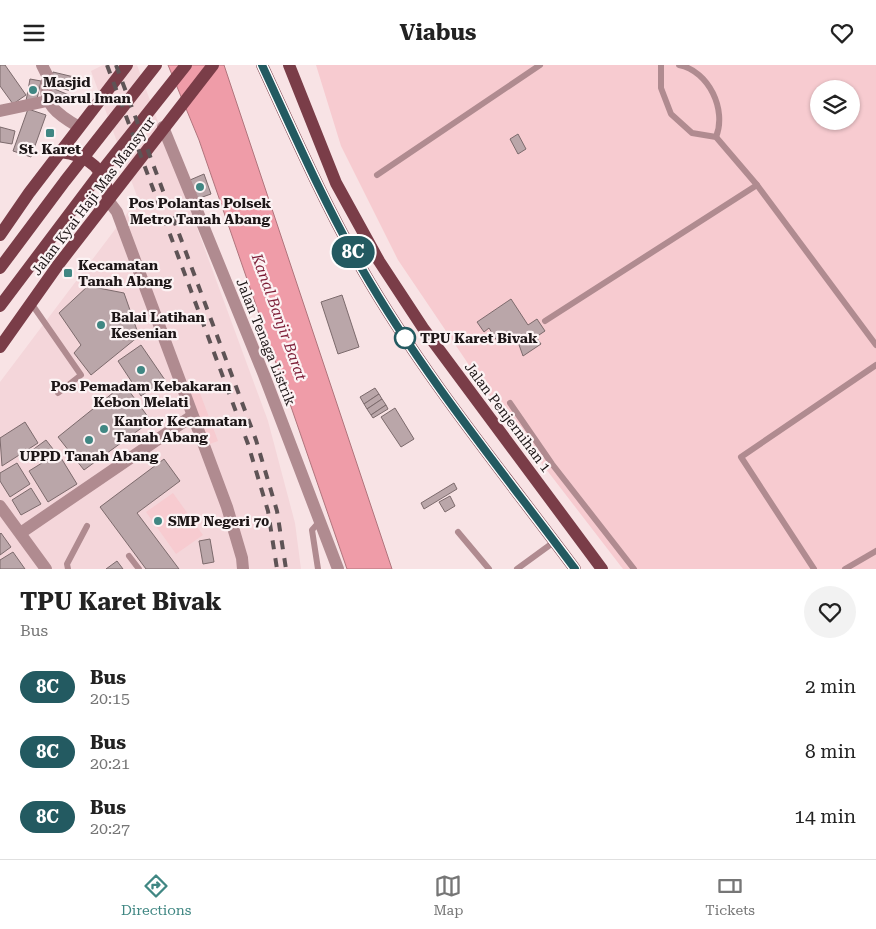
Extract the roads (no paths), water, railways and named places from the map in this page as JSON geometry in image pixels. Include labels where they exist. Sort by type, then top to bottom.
[{"type":"main road","points":[[0,235],[60,152],[127,65]]},
{"type":"main road","points":[[0,268],[156,65]]},
{"type":"main road","name":"Jalan Kyai Haji Mas Mansyur","points":[[0,306],[186,65]]},
{"type":"main road","name":"Jalan Kyai Haji Mas Mansyur","points":[[0,347],[108,200],[213,65]]},
{"type":"main road","points":[[262,65],[320,192],[362,270],[407,341],[574,569]]},
{"type":"main road","name":"Jalan Penjernihan 1","points":[[289,65],[336,183],[384,268],[423,328],[602,569]]},
{"type":"main road","points":[[60,152],[74,154],[95,165],[106,183],[108,200]]},
{"type":"main road","points":[[439,386],[457,373]]},
{"type":"main road","points":[[456,408],[474,395]]},
{"type":"street","points":[[42,65],[48,77],[44,90],[48,101],[64,117],[79,127]]},
{"type":"street","points":[[0,111],[48,101]]},
{"type":"street","name":"Jalan Tenaga Listrik","points":[[167,122],[338,569]]},
{"type":"street","points":[[108,200],[116,212],[227,507],[242,558],[242,569]]},
{"type":"street","points":[[22,533],[192,417]]},
{"type":"street","points":[[0,506],[22,533],[46,569]]},
{"type":"lane","points":[[377,175],[540,65]]},
{"type":"lane","points":[[661,65],[661,88],[671,115],[692,133],[716,137],[757,185],[876,345]]},
{"type":"lane","points":[[679,65],[697,73],[716,99],[720,127],[716,137]]},
{"type":"lane","points":[[545,321],[757,185]]},
{"type":"lane","points":[[32,303],[81,375],[58,393]]},
{"type":"lane","points":[[814,569],[741,457],[876,365]]},
{"type":"lane","points":[[510,403],[552,463],[634,569]]},
{"type":"lane","points":[[318,569],[312,530],[320,520]]},
{"type":"lane","points":[[68,569],[67,564],[86,526]]},
{"type":"lane","points":[[458,532],[488,569]]},
{"type":"lane","points":[[517,569],[554,542]]},
{"type":"lane","points":[[845,569],[876,551]]},
{"type":"lane","points":[[130,556],[139,569]]},
{"type":"water","name":"Kanal Banjir Barat","points":[[168,65],[224,65],[392,569],[347,569],[199,140]]},
{"type":"railway","points":[[107,65],[248,444],[268,511],[277,569]]},
{"type":"railway","points":[[116,65],[256,440],[277,511],[286,569]]},
{"type":"place","name":"Masjid Daarul Iman","points":[[33,90]]},
{"type":"place","name":"St. Karet","points":[[50,133]]},
{"type":"place","name":"Pos Polantas Polsek Metro Tanah Abang","points":[[200,187]]},
{"type":"place","name":"Kecamatan Tanah Abang","points":[[68,273]]},
{"type":"place","name":"Balai Latihan Kesenian","points":[[101,325]]},
{"type":"place","name":"TPU Karet Bivak","points":[[405,338]]},
{"type":"place","name":"Pos Pemadam Kebakaran Kebon Melati","points":[[141,370]]},
{"type":"place","name":"Kantor Kecamatan Tanah Abang","points":[[104,429]]},
{"type":"place","name":"UPPD Tanah Abang","points":[[89,440]]},
{"type":"place","name":"SMP Negeri 70","points":[[158,521]]}]
